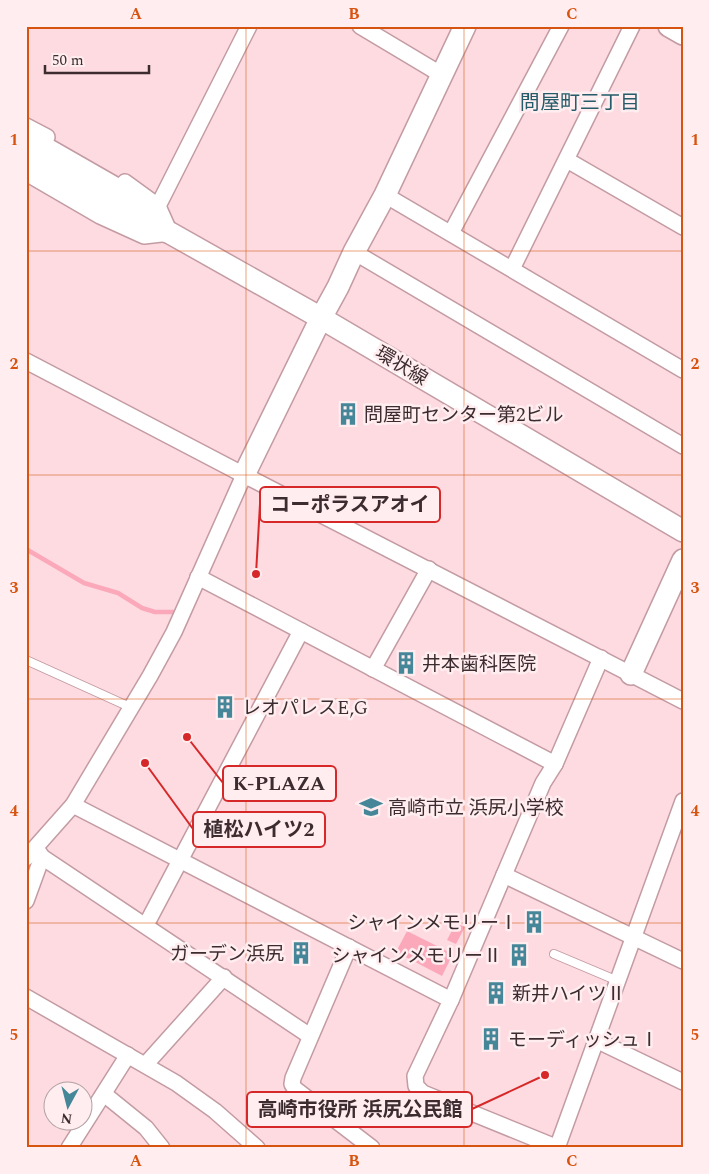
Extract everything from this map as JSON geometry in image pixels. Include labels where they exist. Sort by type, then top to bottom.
[{"type":"street","points":[[158,206],[249,26]]},
{"type":"street","points":[[360,26],[442,75]]},
{"type":"street","points":[[26,901],[35,854],[73,805],[132,708],[174,632],[244,475],[354,252],[385,195],[465,26]]},
{"type":"street","points":[[450,233],[561,26]]},
{"type":"street","points":[[512,269],[632,26]]},
{"type":"street","points":[[669,26],[683,34]]},
{"type":"street","points":[[26,126],[133,186],[158,206],[170,233]]},
{"type":"street","name":"環状線","points":[[26,137],[129,196],[170,233]]},
{"type":"street","points":[[567,160],[683,227]]},
{"type":"street","name":"環状線","points":[[27,171],[170,233],[321,318],[683,531]]},
{"type":"street","points":[[385,195],[683,370]]},
{"type":"street","points":[[354,252],[683,446]]},
{"type":"street","points":[[26,361],[683,701]]},
{"type":"street","points":[[631,674],[683,560]]},
{"type":"street","points":[[373,669],[428,569]]},
{"type":"street","points":[[198,577],[555,764]]},
{"type":"street","points":[[146,925],[301,631]]},
{"type":"street","points":[[601,658],[555,764],[543,783],[451,1000],[415,1076],[418,1089],[558,1148],[633,937],[679,827],[683,802]]},
{"type":"street","points":[[73,805],[451,1000]]},
{"type":"street","points":[[35,854],[146,925],[310,1036]]},
{"type":"street","points":[[504,875],[683,961]]},
{"type":"street","points":[[349,947],[310,1036],[292,1084],[295,1089],[372,1148]]},
{"type":"street","points":[[146,1064],[224,977]]},
{"type":"street","points":[[26,997],[176,1082],[215,1111],[258,1148]]},
{"type":"street","points":[[596,1040],[683,1082]]},
{"type":"street","points":[[69,1148],[128,1055]]},
{"type":"street","points":[[104,1094],[146,1128],[162,1148]]},
{"type":"lane","points":[[26,660],[132,708]]},
{"type":"lane","points":[[554,954],[618,981]]},
{"type":"shaded area","points":[[456,923],[465,927],[456,944],[447,940]]},
{"type":"shaded area","points":[[407,931],[453,954],[442,976],[396,952]]},
{"type":"waterway","points":[[26,549],[84,583],[118,593],[142,608],[155,612],[173,612]]},
{"type":"place","name":"問屋町センター第2ビル","points":[[348,414]]},
{"type":"place","name":"コーポラスアオイ","points":[[256,574]]},
{"type":"place","name":"井本歯科医院","points":[[406,663]]},
{"type":"place","name":"レオパレスE,G","points":[[225,707]]},
{"type":"place","name":"K-PLAZA","points":[[187,737]]},
{"type":"place","name":"植松ハイツ2","points":[[145,763]]},
{"type":"place","name":"高崎市立 浜尻小学校","points":[[371,807]]},
{"type":"place","name":"シャインメモリーⅠ","points":[[534,922]]},
{"type":"place","name":"ガーデン浜尻","points":[[301,953]]},
{"type":"place","name":"シャインメモリーⅡ","points":[[519,955]]},
{"type":"place","name":"新井ハイツⅡ","points":[[496,993]]},
{"type":"place","name":"モーディッシュⅠ","points":[[491,1039]]},
{"type":"place","name":"高崎市役所 浜尻公民館","points":[[545,1075]]},
{"type":"district","name":"問屋町三丁目","points":[[580,102]]}]
